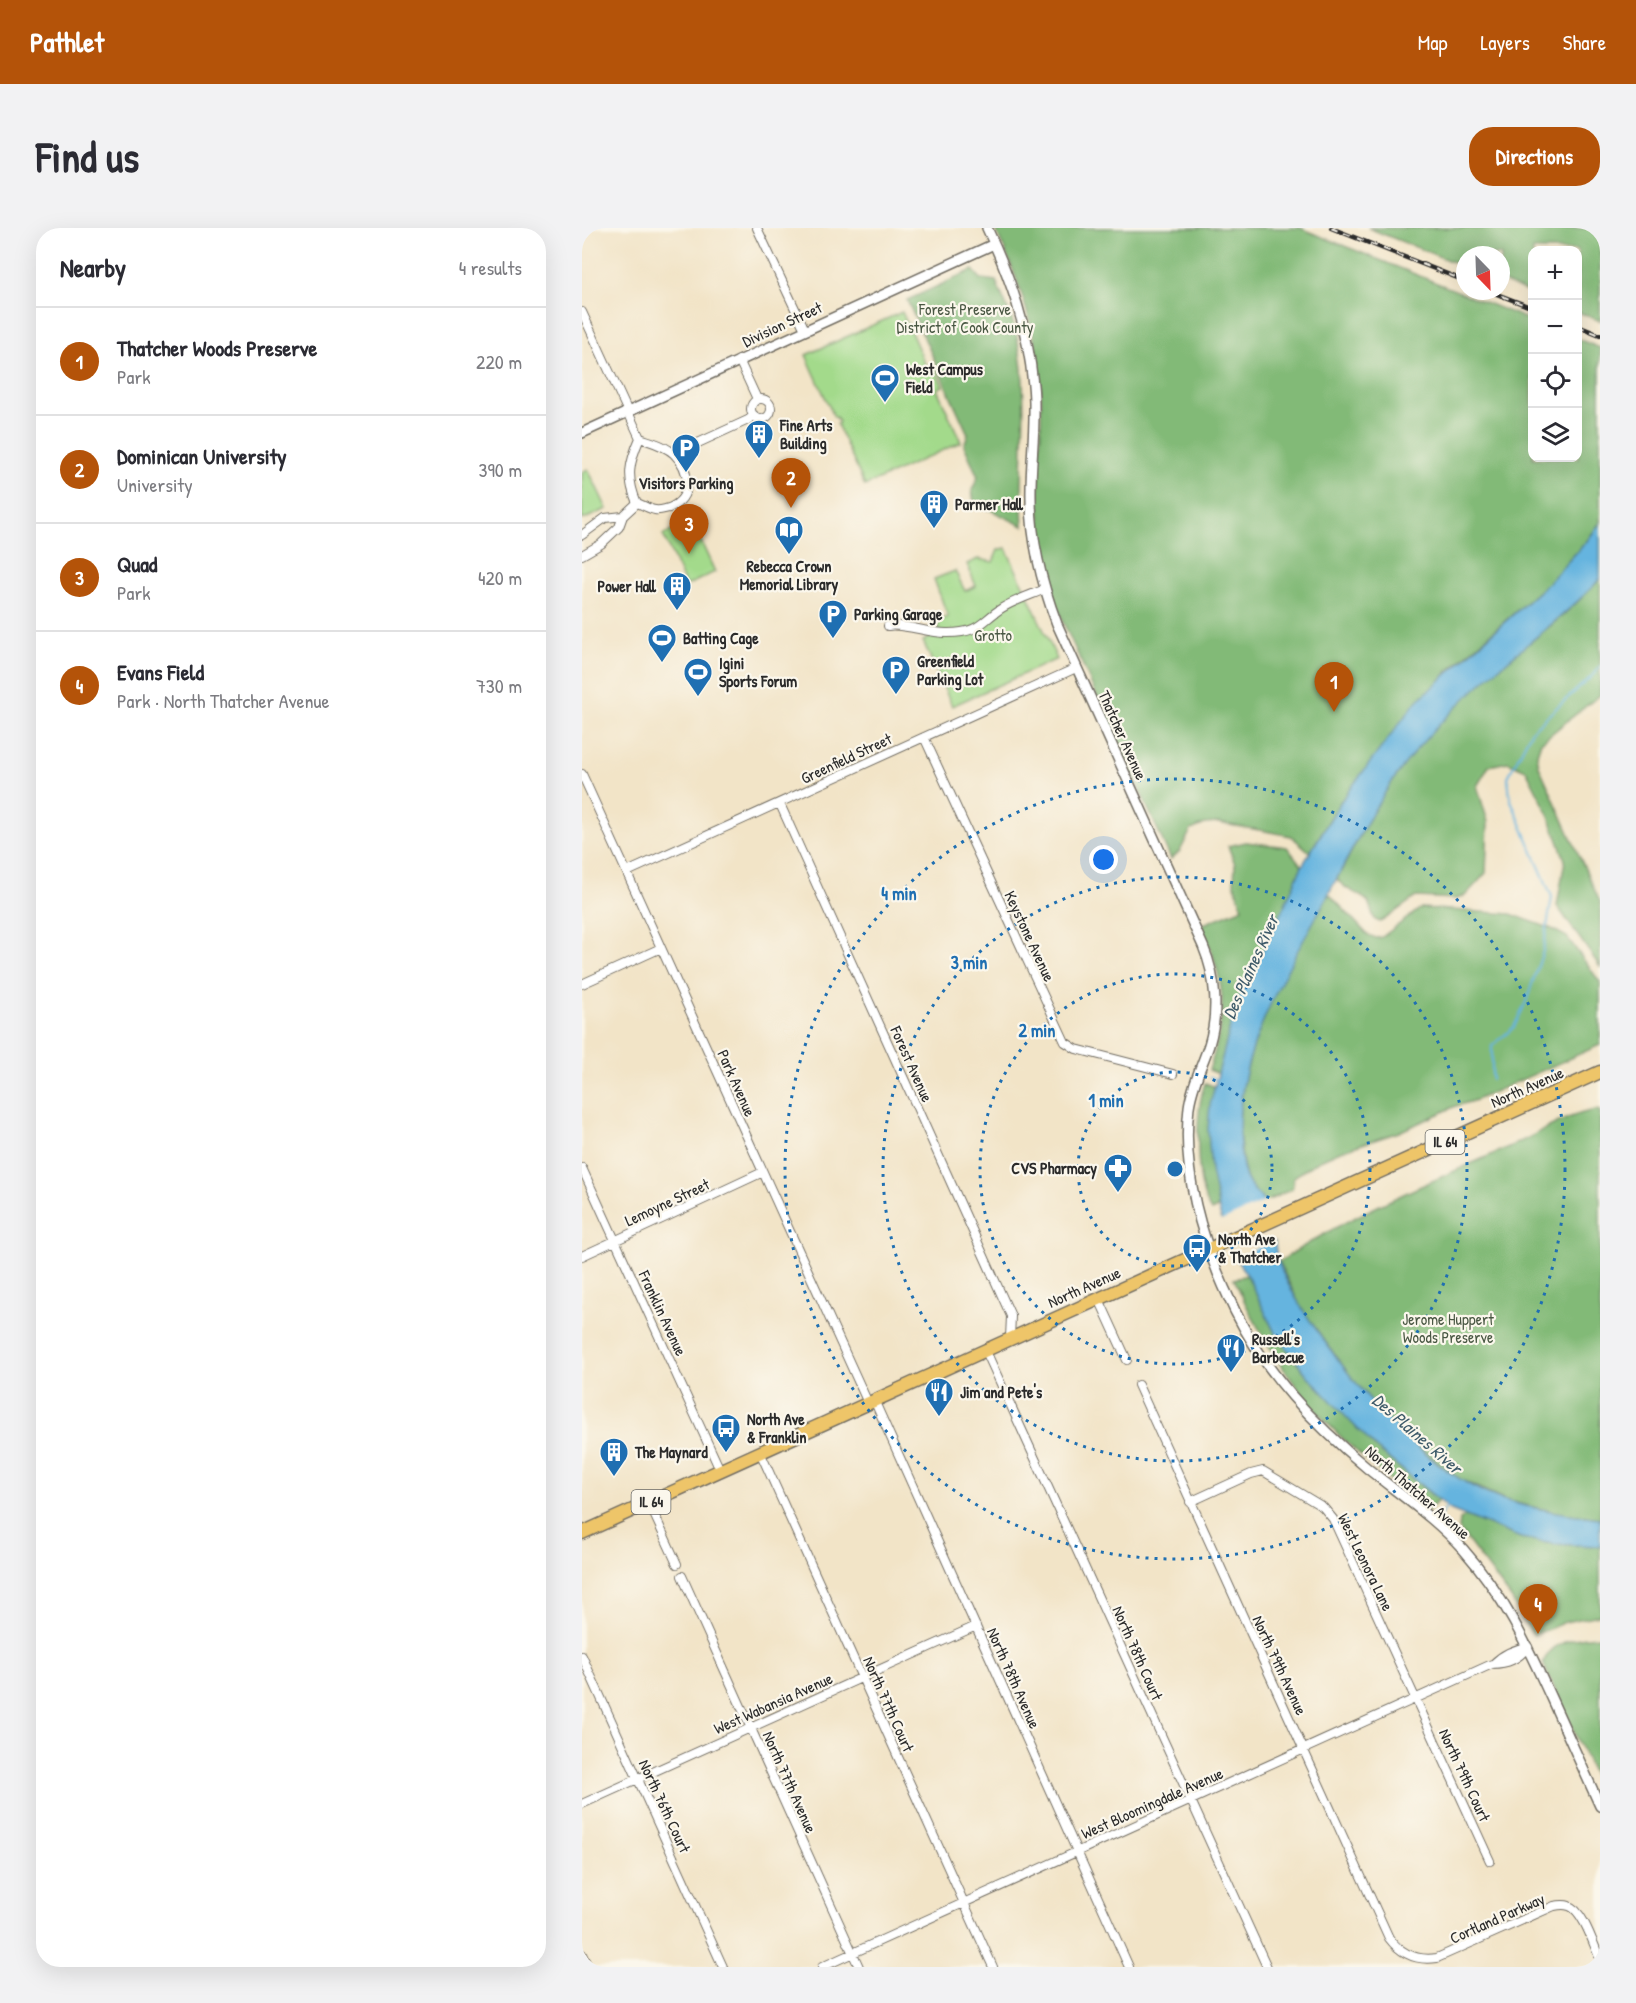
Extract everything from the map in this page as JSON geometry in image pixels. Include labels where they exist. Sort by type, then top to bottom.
[{"type":"main road","name":"North Avenue","points":[[582,1533],[1600,1071]]},
{"type":"street","points":[[758,228],[805,330]]},
{"type":"street","name":"Thatcher Avenue","points":[[987,228],[1015,294],[1028,342],[1034,412],[1031,520],[1045,589],[1076,668],[1203,946],[1214,982],[1212,1032],[1193,1089],[1187,1132],[1188,1168],[1210,1249]]},
{"type":"street","name":"Division Street","points":[[582,433],[994,244]]},
{"type":"street","points":[[582,312],[640,438],[633,454],[629,476],[638,503],[654,510],[663,510],[675,505],[684,497],[688,484],[686,472],[674,454],[654,442],[640,438]]},
{"type":"street","points":[[739,360],[758,399]]},
{"type":"street","points":[[758,399],[769,402],[771,411],[765,418],[754,415],[752,406],[758,399]]},
{"type":"street","points":[[674,454],[748,420],[754,415]]},
{"type":"street","points":[[582,555],[619,527],[623,516],[638,503]]},
{"type":"street","points":[[582,535],[605,518],[623,516]]},
{"type":"street","points":[[888,626],[894,625],[928,633],[950,634],[970,631],[983,625],[1002,609],[1045,589]]},
{"type":"street","name":"Greenfield Street","points":[[627,872],[1076,668]]},
{"type":"street","name":"Keystone Avenue","points":[[924,737],[1065,1042],[1076,1049],[1173,1074]]},
{"type":"street","name":"Park Avenue","points":[[582,774],[871,1402]]},
{"type":"street","name":"Forest Avenue","points":[[780,804],[1011,1316],[1010,1338]]},
{"type":"street","points":[[582,984],[661,948]]},
{"type":"street","name":"Franklin Avenue","points":[[582,1168],[720,1470]]},
{"type":"street","name":"Lemoyne Street","points":[[582,1256],[764,1173]]},
{"type":"street","name":"North Thatcher Avenue","points":[[1210,1249],[1235,1311],[1255,1346],[1289,1394],[1336,1441],[1432,1520],[1462,1549],[1510,1612],[1600,1806]]},
{"type":"street","points":[[1099,1299],[1126,1360]]},
{"type":"street","name":"North 78th Court","points":[[985,1350],[1267,1967]]},
{"type":"street","name":"North 79th Avenue","points":[[1138,1385],[1383,1929],[1395,1946],[1403,1952]]},
{"type":"street","name":"North 78th Avenue","points":[[871,1402],[976,1626],[1129,1967]]},
{"type":"street","name":"North 77th Court","points":[[760,1452],[993,1967]]},
{"type":"street","name":"West Leonora Lane","points":[[1190,1502],[1251,1474],[1263,1471],[1323,1507],[1333,1519],[1416,1699]]},
{"type":"street","points":[[649,1503],[677,1564]]},
{"type":"street","name":"North 77th Avenue","points":[[682,1576],[859,1967]]},
{"type":"street","name":"West Wabansia Avenue","points":[[582,1804],[976,1626]]},
{"type":"street","name":"West Bloomingdale Avenue","points":[[822,1967],[1492,1665],[1501,1656],[1516,1649],[1528,1647]]},
{"type":"street","name":"North 76th Court","points":[[582,1656],[723,1967]]},
{"type":"street","name":"North 79th Court","points":[[1416,1699],[1490,1861]]},
{"type":"street","name":"Cortland Parkway","points":[[1403,1952],[1410,1956],[1437,1958],[1554,1906],[1569,1906],[1580,1915],[1600,1959]]},
{"type":"street","points":[[582,1954],[588,1967]]},
{"type":"green space","points":[[995,228],[1300,228],[1456,291],[1456,300],[1480,300],[1528,319],[1528,462],[1582,462],[1582,341],[1600,348],[1600,523],[1587,541],[1547,584],[1446,673],[1341,801],[1310,852],[1291,836],[1218,823],[1205,824],[1191,830],[1180,851],[1171,859],[1063,622],[1053,593],[1043,547],[1040,517],[1041,391],[1039,369],[1026,307]]},
{"type":"green space","points":[[1368,228],[1600,228],[1600,321],[1582,314],[1582,246],[1528,246],[1528,292],[1510,285],[1510,246],[1456,246],[1456,263]]},
{"type":"green space","name":"Forest Preserve District of Cook County","points":[[973,270],[981,279],[996,281],[1017,337],[1024,408],[1023,526],[974,502],[972,490],[978,477],[964,445],[968,434],[907,300]]},
{"type":"green space","name":"West Campus Field","points":[[902,312],[926,366],[933,364],[943,386],[937,389],[961,442],[865,486],[837,424],[839,422],[834,417],[806,355]]},
{"type":"green space","points":[[588,469],[607,509],[582,520],[582,472]]},
{"type":"green space","points":[[692,522],[715,572],[686,586],[663,535]]},
{"type":"green space","name":"Grotto","points":[[1006,548],[1057,659],[952,706],[923,641],[939,633],[938,620],[948,617],[934,579],[955,571],[965,591],[976,586],[967,564],[978,559],[993,562],[998,550]]},
{"type":"green space","points":[[1600,579],[1600,695],[1541,742],[1537,754],[1539,766],[1600,902],[1600,967],[1557,906],[1565,860],[1548,813],[1526,770],[1508,762],[1489,766],[1477,786],[1488,822],[1486,873],[1466,895],[1457,899],[1416,897],[1380,922],[1375,920],[1368,902],[1337,879],[1391,782],[1426,738],[1452,711],[1494,672],[1572,607]]},
{"type":"green space","points":[[1246,842],[1287,847],[1302,866],[1236,1004],[1219,1074],[1209,1070],[1220,1030],[1222,997],[1216,964],[1201,925],[1243,908],[1234,884],[1235,864],[1228,846]]},
{"type":"green space","points":[[1329,894],[1368,935],[1376,938],[1382,937],[1421,908],[1511,914],[1567,937],[1600,982],[1600,1045],[1399,1132],[1318,1161],[1294,1177],[1292,1189],[1265,1202],[1249,1184],[1243,1166],[1240,1116],[1244,1083],[1252,1049],[1265,1016],[1296,953]]},
{"type":"green space","points":[[1205,1083],[1216,1087],[1209,1131],[1213,1177],[1219,1207],[1211,1211],[1201,1185],[1198,1149],[1199,1112]]},
{"type":"green space","name":"Jerome Huppert Woods Preserve","points":[[1598,1110],[1600,1112],[1600,1518],[1559,1513],[1508,1501],[1461,1480],[1421,1449],[1372,1403],[1348,1373],[1301,1308],[1279,1262],[1306,1244],[1393,1199],[1565,1119]]},
{"type":"green space","points":[[1247,1275],[1275,1333],[1307,1375],[1376,1448],[1438,1500],[1429,1511],[1341,1437],[1294,1383],[1267,1343],[1234,1279]]},
{"type":"green space","points":[[1466,1516],[1521,1538],[1553,1544],[1600,1546],[1600,1615],[1565,1622],[1534,1635],[1511,1598],[1459,1529],[1460,1520]]},
{"type":"green space","points":[[1600,1636],[1600,1790],[1543,1663],[1553,1649],[1567,1641]]},
{"type":"water","points":[[1600,523],[1600,579],[1566,612],[1484,681],[1443,720],[1409,758],[1383,795],[1293,959],[1261,1027],[1249,1062],[1241,1097],[1239,1134],[1244,1171],[1266,1206],[1272,1225],[1277,1258],[1283,1274],[1317,1331],[1368,1397],[1388,1419],[1433,1460],[1482,1491],[1530,1507],[1600,1518],[1600,1546],[1553,1544],[1521,1538],[1451,1510],[1376,1448],[1348,1419],[1307,1375],[1275,1333],[1247,1275],[1235,1258],[1221,1219],[1211,1171],[1208,1129],[1210,1105],[1236,1004],[1302,866],[1341,801],[1415,703],[1547,584],[1587,541]]},
{"type":"pier","points":[[1268,1200],[1278,1239],[1234,1259],[1219,1222]]},
{"type":"waterway","points":[[1492,1079],[1492,1046],[1514,1027],[1526,1002],[1543,951],[1552,897],[1510,798],[1508,777],[1532,730],[1600,666]]},
{"type":"waterway","points":[[1210,1078],[1219,1080]]},
{"type":"waterway","points":[[1440,1516],[1447,1506]]},
{"type":"railway","points":[[1331,228],[1456,277]]},
{"type":"railway","points":[[1510,299],[1528,306]]},
{"type":"railway","points":[[1582,328],[1600,335]]},
{"type":"place","name":"West Campus Field","points":[[885,404]]},
{"type":"place","name":"Fine Arts Building","points":[[759,460]]},
{"type":"place","name":"Visitors Parking","points":[[686,474]]},
{"type":"place","name":"Dominican University","points":[[791,508]]},
{"type":"place","name":"Parmer Hall","points":[[934,530]]},
{"type":"place","name":"Quad","points":[[689,554]]},
{"type":"place","name":"Rebecca Crown Memorial Library","points":[[789,556]]},
{"type":"place","name":"Power Hall","points":[[677,612]]},
{"type":"place","name":"Parking Garage","points":[[833,640]]},
{"type":"place","name":"Batting Cage","points":[[662,664]]},
{"type":"place","name":"Greenfield Parking Lot","points":[[896,696]]},
{"type":"place","name":"Igini Sports Forum","points":[[698,698]]},
{"type":"place","name":"Thatcher Woods Preserve","points":[[1334,712]]},
{"type":"place","name":"CVS Pharmacy","points":[[1118,1194]]},
{"type":"place","name":"North Ave & Thatcher","points":[[1197,1274]]},
{"type":"place","name":"Russell's Barbecue","points":[[1231,1374]]},
{"type":"place","name":"Jim and Pete's","points":[[939,1418]]},
{"type":"place","name":"North Ave & Franklin","points":[[726,1454]]},
{"type":"place","name":"The Maynard","points":[[614,1478]]},
{"type":"place","name":"Evans Field","points":[[1538,1634]]},
{"type":"water label","name":"Des Plaines River","points":[[1251,967]]},
{"type":"water label","name":"Des Plaines River","points":[[1417,1434]]}]
